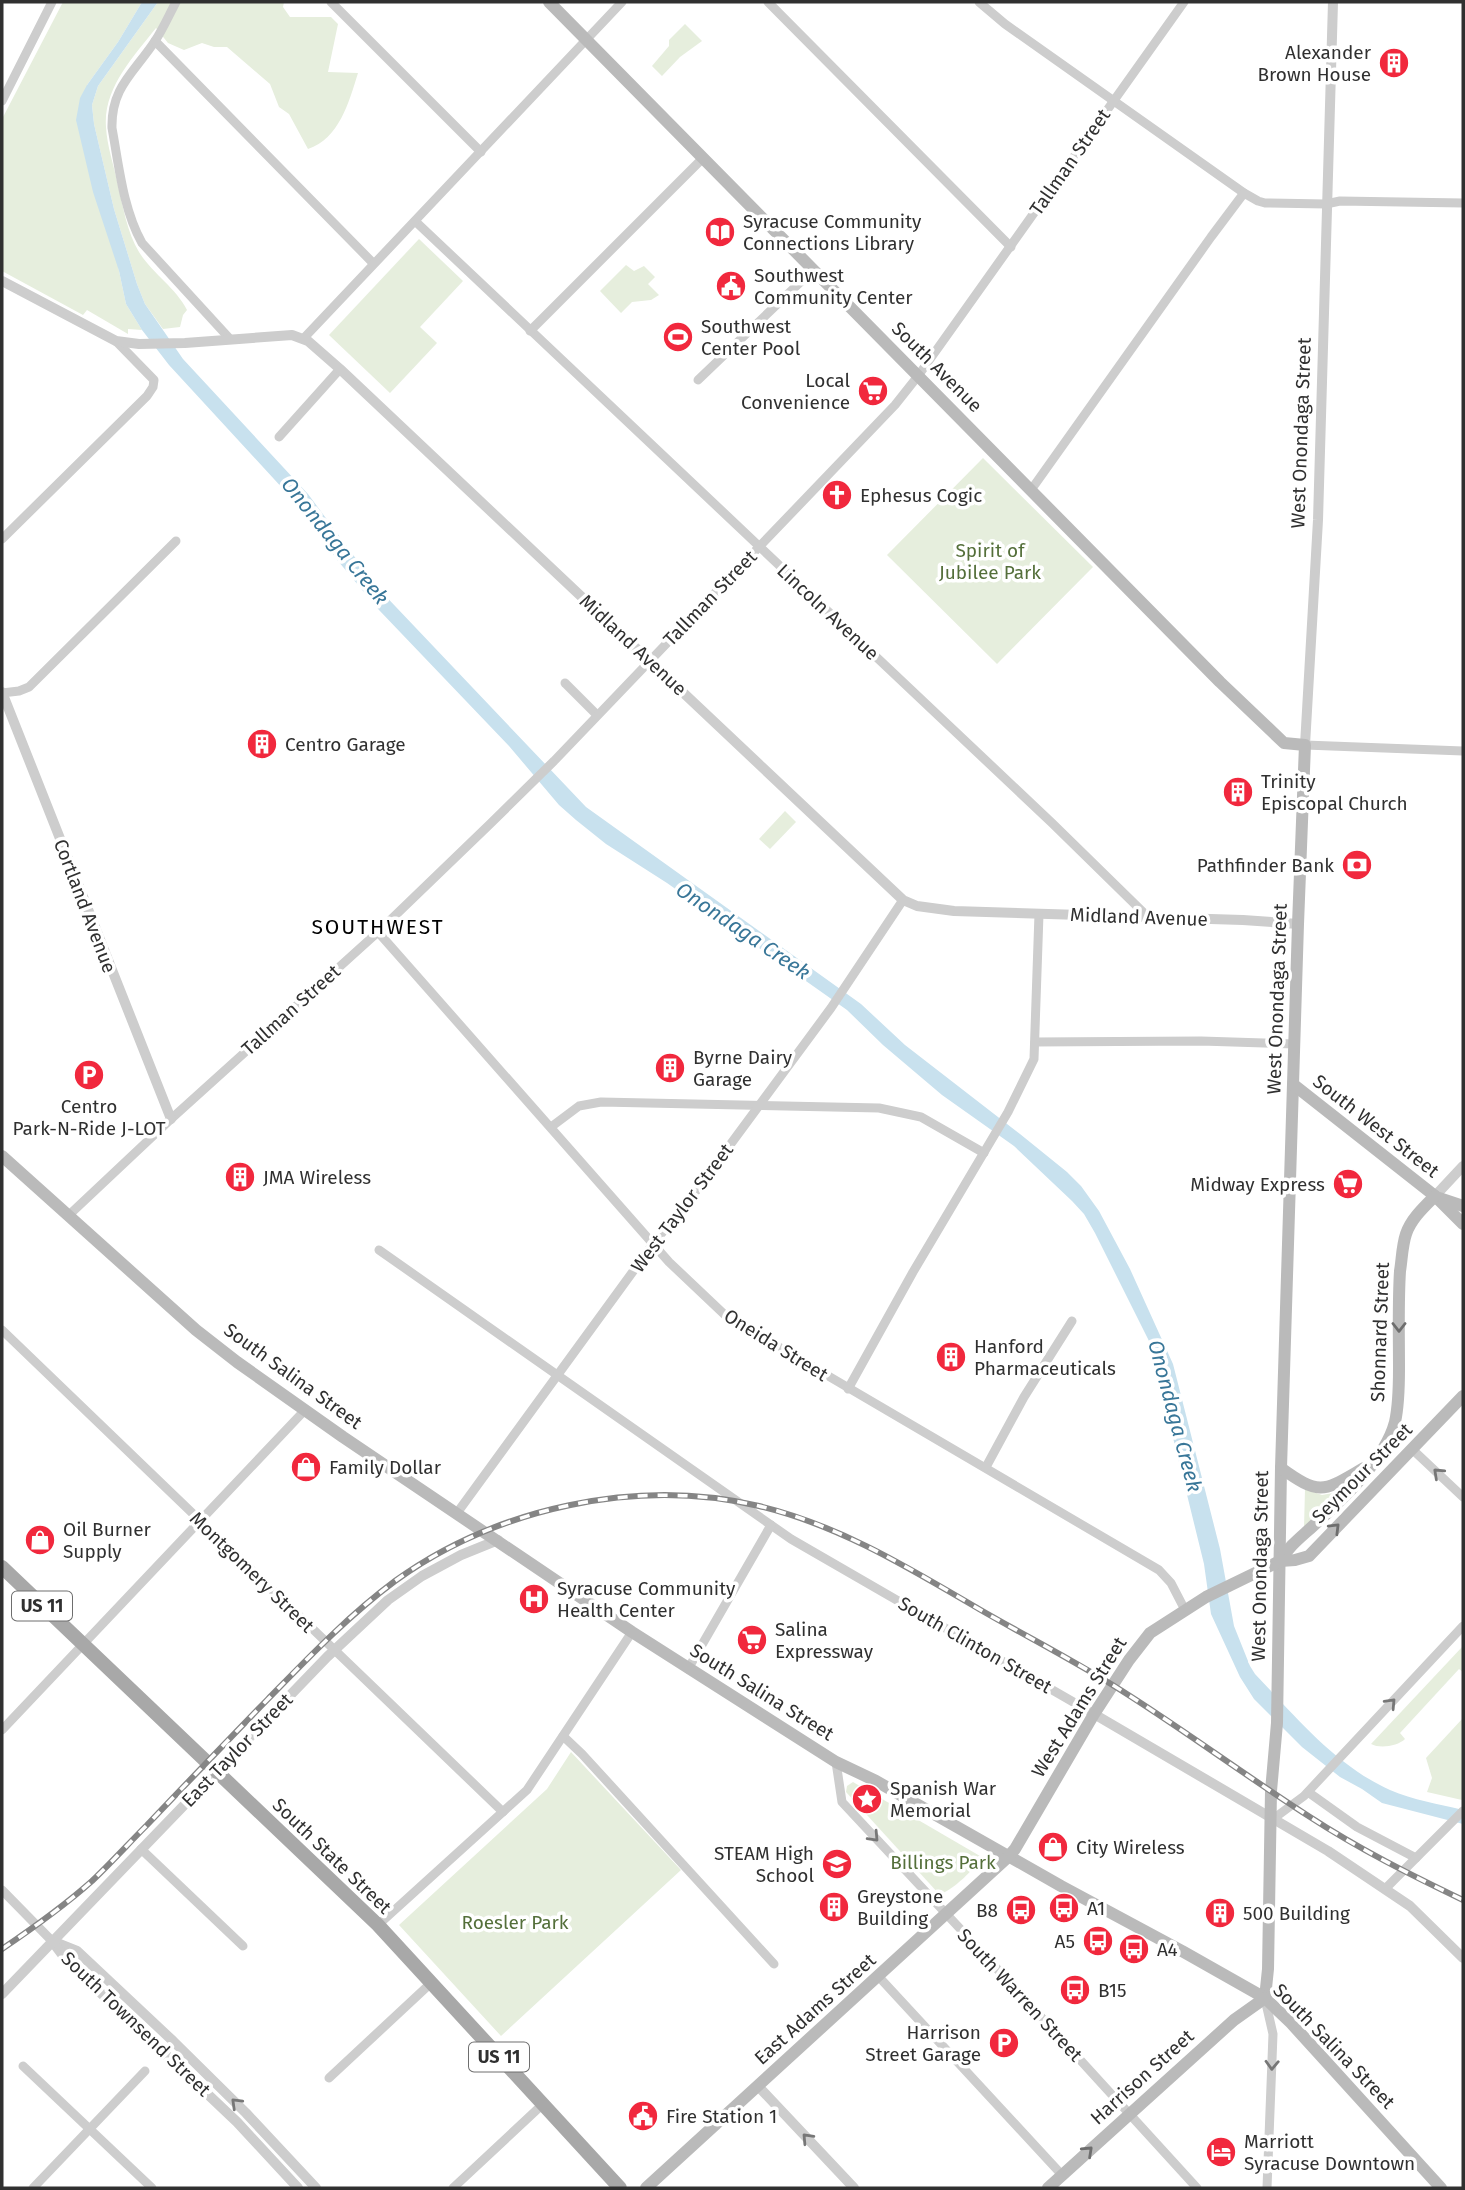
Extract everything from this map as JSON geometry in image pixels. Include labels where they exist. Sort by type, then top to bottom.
[{"type":"main road","name":"South Avenue","points":[[549,2],[1284,743],[1306,745]]},
{"type":"main road","name":"West Onondaga Street","points":[[1265,1998],[1277,1723],[1281,1468],[1306,745]]},
{"type":"main road","name":"South West Street","points":[[1294,1085],[1435,1196],[1463,1224]]},
{"type":"main road","name":"South Salina Street","points":[[2,1156],[196,1330],[305,1410],[632,1632],[836,1762],[876,1781],[1265,1998],[1441,2188]]},
{"type":"main road","name":"South West Street","points":[[1435,1196],[1463,1206]]},
{"type":"main road","name":"Shonnard Street","points":[[1280,1561],[1288,1548],[1374,1463],[1391,1433],[1399,1395],[1400,1281],[1406,1233],[1419,1212],[1435,1196]]},
{"type":"main road","name":"Seymour Street","points":[[1280,1561],[1309,1556],[1463,1396]]},
{"type":"main road","points":[[1281,1468],[1307,1485],[1324,1489],[1374,1463]]},
{"type":"main road","name":"West Adams Street","points":[[1008,1857],[1094,1714],[1150,1633],[1206,1597],[1280,1561]]},
{"type":"main road","name":"South State Street","points":[[2,1567],[378,1926],[620,2188]]},
{"type":"main road","name":"East Adams Street","points":[[646,2188],[1008,1857]]},
{"type":"main road","name":"Harrison Street","points":[[1048,2188],[1234,2020],[1265,1998]]},
{"type":"street","points":[[2,101],[52,2]]},
{"type":"street","points":[[176,2],[155,41],[122,84],[113,107],[112,128],[129,211],[138,236],[230,339]]},
{"type":"street","points":[[331,2],[481,152]]},
{"type":"street","points":[[116,341],[185,344],[292,335],[303,339],[622,2]]},
{"type":"street","points":[[768,2],[1011,247]]},
{"type":"street","points":[[979,2],[1004,24],[1258,201],[1326,204],[1340,201],[1463,203]]},
{"type":"street","name":"Tallman Street","points":[[69,1215],[377,932],[533,782],[895,405],[1011,247],[1184,2]]},
{"type":"street","name":"West Onondaga Street","points":[[1306,745],[1318,520],[1333,2]]},
{"type":"street","points":[[155,41],[373,263]]},
{"type":"street","points":[[530,331],[703,158]]},
{"type":"street","points":[[1031,490],[1244,193]]},
{"type":"street","name":"Lincoln Avenue","points":[[415,221],[1052,822],[1148,917]]},
{"type":"street","points":[[698,380],[813,270]]},
{"type":"street","points":[[2,281],[116,341],[153,380],[153,387],[147,396],[2,539]]},
{"type":"street","name":"Midland Avenue","points":[[303,339],[340,369],[903,900],[917,906],[954,911],[1298,924]]},
{"type":"street","points":[[279,437],[340,369]]},
{"type":"street","points":[[2,693],[29,687],[176,541]]},
{"type":"street","points":[[565,683],[597,715]]},
{"type":"street","name":"Cortland Avenue","points":[[2,693],[171,1119]]},
{"type":"street","points":[[1306,745],[1463,751]]},
{"type":"street","name":"West Taylor Street","points":[[457,1513],[653,1244],[831,1008],[903,900]]},
{"type":"street","points":[[848,1389],[913,1272],[1008,1112],[1034,1059],[1039,914]]},
{"type":"street","name":"Oneida Street","points":[[377,932],[669,1262],[726,1316],[1159,1570],[1171,1583],[1185,1610]]},
{"type":"street","points":[[1035,1042],[1201,1041],[1295,1044]]},
{"type":"street","points":[[551,1127],[587,1103],[879,1108],[900,1111],[937,1124],[984,1153]]},
{"type":"street","name":"Shonnard Street","points":[[1435,1196],[1463,1166]]},
{"type":"street","name":"South Clinton Street","points":[[379,1250],[791,1539],[1328,1851],[1410,1906],[1463,1958]]},
{"type":"street","points":[[986,1467],[1024,1397],[1072,1321]]},
{"type":"street","name":"Montgomery Street","points":[[2,1330],[503,1812]]},
{"type":"street","points":[[2,1730],[305,1410]]},
{"type":"street","points":[[1413,1450],[1463,1497]]},
{"type":"street","points":[[688,1669],[771,1525]]},
{"type":"street","name":"East Taylor Street","points":[[2,1994],[215,1771],[334,1650],[388,1600],[422,1576],[461,1555],[498,1540]]},
{"type":"street","points":[[1272,1818],[1308,1791],[1329,1770],[1463,1626]]},
{"type":"street","points":[[378,1926],[527,1790],[632,1632]]},
{"type":"street","points":[[563,1736],[774,1964]]},
{"type":"street","name":"South Warren Street","points":[[836,1762],[842,1802],[1196,2188]]},
{"type":"street","points":[[1308,1791],[1357,1827],[1416,1858]]},
{"type":"street","points":[[1385,1889],[1463,1811]]},
{"type":"street","points":[[141,1849],[243,1946]]},
{"type":"street","points":[[2,1890],[52,1941]]},
{"type":"street","name":"South Townsend Street","points":[[52,1941],[76,1951],[173,2041],[316,2188]]},
{"type":"street","name":"South Townsend Street","points":[[52,1941],[67,1961],[163,2050],[298,2188]]},
{"type":"street","points":[[879,1977],[1062,2175]]},
{"type":"street","points":[[329,2078],[431,1983]]},
{"type":"street","points":[[1265,1998],[1273,2034],[1267,2188]]},
{"type":"street","points":[[163,2050],[173,2041]]},
{"type":"street","points":[[23,2066],[152,2188]]},
{"type":"street","points":[[33,2188],[145,2071]]},
{"type":"street","points":[[758,2086],[853,2188]]},
{"type":"street","points":[[453,2188],[543,2105]]},
{"type":"street","points":[[256,2143],[266,2134]]},
{"type":"green space","points":[[63,2],[142,2],[87,85],[126,304],[142,330],[128,329],[128,334],[87,310],[83,315],[2,271],[2,119]]},
{"type":"green space","points":[[158,2],[284,2],[283,7],[290,17],[331,17],[338,24],[328,72],[358,73],[335,128],[319,144],[308,149],[289,114],[279,107],[270,84],[227,47],[202,43],[184,50],[168,43],[156,28],[138,50],[109,99],[106,127],[128,228],[135,244],[144,260],[177,295],[187,310],[180,327],[163,329],[145,304],[137,284],[114,209],[92,105],[98,86]]},
{"type":"green space","points":[[685,24],[702,41],[680,57],[662,76],[652,66],[669,46],[669,40]]},
{"type":"green space","points":[[419,239],[463,281],[420,327],[437,343],[390,393],[329,335]]},
{"type":"green space","points":[[626,265],[634,271],[644,266],[655,277],[648,284],[659,295],[651,300],[632,302],[621,313],[600,291]]},
{"type":"green space","name":"Spirit of Jubilee Park","points":[[983,458],[1093,567],[997,664],[887,555]]},
{"type":"green space","points":[[785,811],[796,822],[770,849],[759,839]]},
{"type":"green space","points":[[1305,1489],[1322,1495],[1339,1492],[1304,1528]]},
{"type":"green space","points":[[1463,1646],[1463,1672],[1459,1669],[1400,1733],[1405,1739],[1389,1746],[1371,1744]]},
{"type":"green space","points":[[1463,1718],[1463,1798],[1462,1800],[1427,1792],[1432,1778],[1426,1758]]},
{"type":"green space","name":"Roesler Park","points":[[571,1752],[681,1870],[501,2036],[399,1925],[547,1789]]},
{"type":"green space","name":"Billings Park","points":[[853,1782],[980,1856],[978,1860],[957,1884],[939,1894],[846,1792],[847,1786]]},
{"type":"water","name":"Onondaga Creek","points":[[142,2],[158,2],[98,86],[92,105],[94,124],[114,209],[137,284],[145,304],[183,359],[308,494],[377,587],[586,807],[861,1004],[905,1045],[1020,1134],[1081,1186],[1099,1211],[1130,1269],[1173,1364],[1220,1549],[1234,1626],[1250,1666],[1317,1739],[1351,1767],[1390,1790],[1463,1810],[1463,1824],[1382,1803],[1340,1777],[1302,1747],[1254,1699],[1240,1677],[1211,1614],[1204,1564],[1164,1401],[1158,1359],[1084,1214],[1014,1146],[942,1095],[847,1010],[667,883],[606,844],[559,805],[509,746],[379,610],[338,561],[296,503],[169,365],[142,330],[126,304],[119,271],[93,192],[76,120],[80,98],[87,85]]},
{"type":"railway","points":[[2,1949],[92,1881],[313,1653],[361,1608],[395,1581],[477,1534],[522,1518],[569,1505],[665,1495],[712,1498],[759,1506],[817,1524],[873,1549],[1111,1684],[1347,1840],[1463,1900]]},
{"type":"place","name":"Alexander Brown House","points":[[1394,63]]},
{"type":"place","name":"Syracuse Community Connections Library","points":[[720,232]]},
{"type":"place","name":"Southwest Community Center","points":[[731,286]]},
{"type":"place","name":"Southwest Center Pool","points":[[678,337]]},
{"type":"place","name":"Local Convenience","points":[[873,391]]},
{"type":"place","name":"Ephesus Cogic","points":[[837,495]]},
{"type":"place","name":"Centro Garage","points":[[262,744]]},
{"type":"place","name":"Trinity Episcopal Church","points":[[1238,792]]},
{"type":"place","name":"Pathfinder Bank","points":[[1357,865]]},
{"type":"place","name":"Byrne Dairy Garage","points":[[670,1068]]},
{"type":"place","name":"Centro Park-N-Ride J-LOT","points":[[89,1075]]},
{"type":"place","name":"JMA Wireless","points":[[240,1177]]},
{"type":"place","name":"Midway Express","points":[[1348,1184]]},
{"type":"place","name":"Hanford Pharmaceuticals","points":[[951,1357]]},
{"type":"place","name":"Family Dollar","points":[[306,1467]]},
{"type":"place","name":"Oil Burner Supply","points":[[40,1540]]},
{"type":"place","name":"Syracuse Community Health Center","points":[[534,1599]]},
{"type":"place","name":"Salina Expressway","points":[[752,1640]]},
{"type":"place","name":"Spanish War Memorial","points":[[867,1799]]},
{"type":"place","name":"City Wireless","points":[[1053,1847]]},
{"type":"place","name":"STEAM High School","points":[[837,1864]]},
{"type":"place","name":"Greystone Building","points":[[834,1907]]},
{"type":"place","name":"A1","points":[[1064,1908]]},
{"type":"place","name":"B8","points":[[1021,1910]]},
{"type":"place","name":"500 Building","points":[[1220,1913]]},
{"type":"place","name":"A5","points":[[1098,1941]]},
{"type":"place","name":"A4","points":[[1134,1949]]},
{"type":"place","name":"B15","points":[[1075,1990]]},
{"type":"place","name":"Harrison Street Garage","points":[[1004,2043]]},
{"type":"place","name":"Fire Station 1","points":[[643,2116]]},
{"type":"place","name":"Marriott Syracuse Downtown","points":[[1221,2152]]},
{"type":"district","name":"SOUTHWEST","points":[[378,927]]}]
